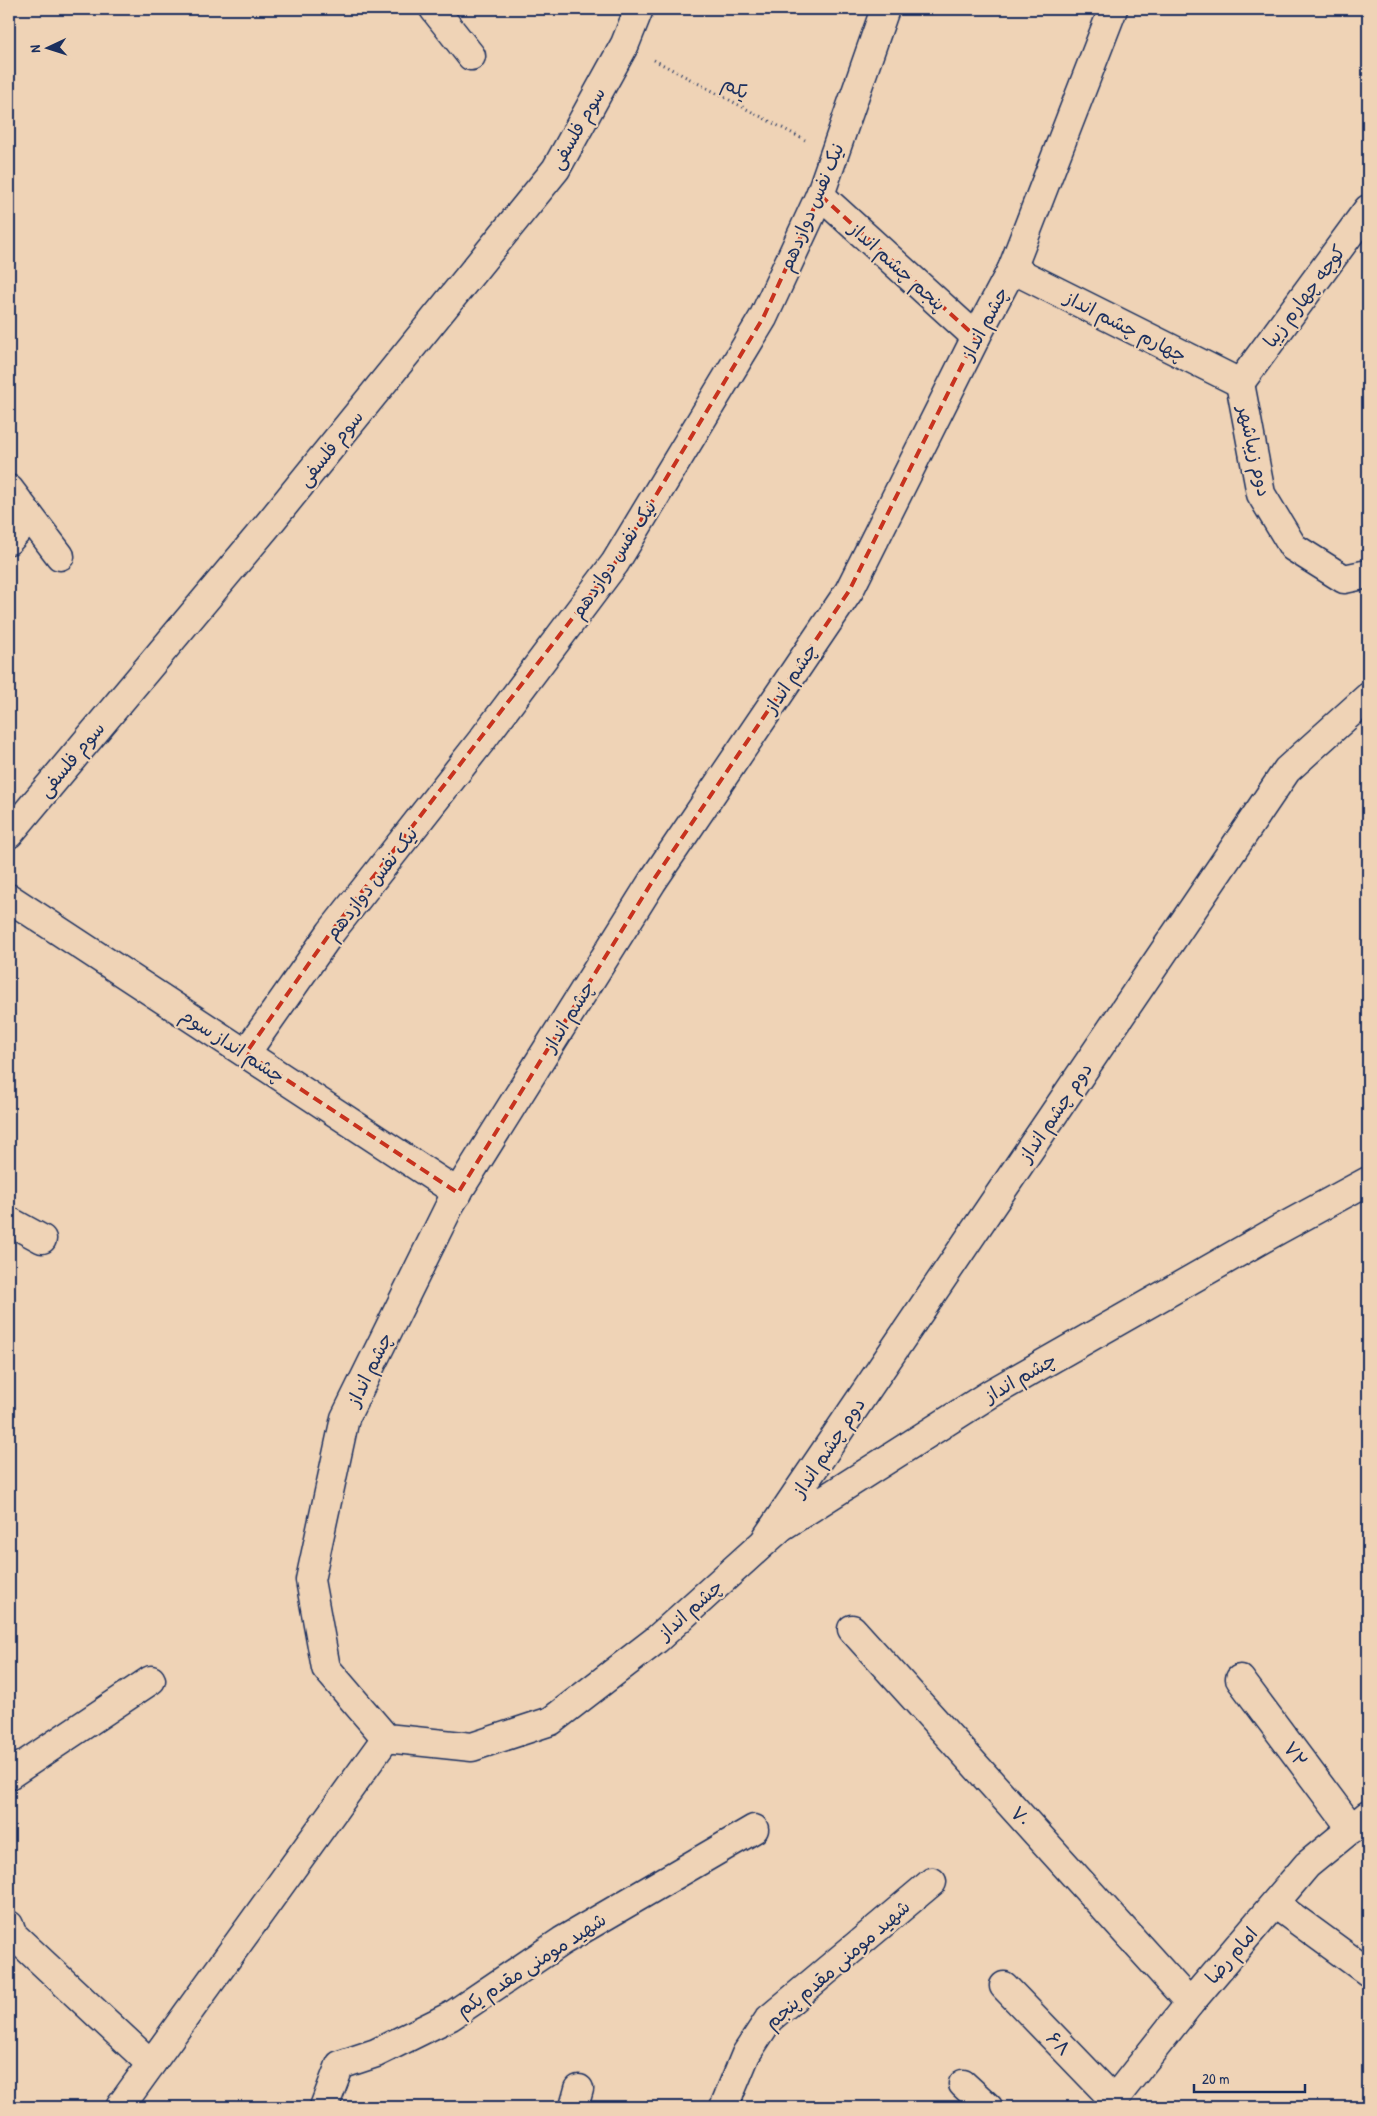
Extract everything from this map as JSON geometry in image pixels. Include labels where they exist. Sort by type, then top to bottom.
[{"type":"street","points":[[434,9],[471,56]]},
{"type":"street","name":"سوم فلسفی","points":[[9,834],[267,526],[556,169],[625,44],[639,9]]},
{"type":"street","name":"نیک نفس دوازدهم","points":[[246,1054],[331,932],[482,740],[615,563],[764,318],[820,195],[885,9]]},
{"type":"street","name":"چشم انداز","points":[[1113,9],[1012,269],[849,590],[652,882],[458,1193],[345,1418],[310,1580],[326,1668],[386,1738],[472,1747],[551,1721],[656,1640],[782,1527],[990,1394],[1368,1181]]},
{"type":"street","name":"پنجم چشم انداز","points":[[820,195],[976,337]]},
{"type":"street","name":"کوچه چهارم زیبا","points":[[1240,383],[1368,210]]},
{"type":"street","name":"چهارم چشم انداز","points":[[1012,269],[1240,383]]},
{"type":"street","name":"دوم زیباشهر","points":[[1240,383],[1261,494],[1293,547],[1344,579],[1368,574]]},
{"type":"street","points":[[9,489],[60,556]]},
{"type":"street","points":[[9,540],[30,517]]},
{"type":"street","name":"دوم چشم انداز","points":[[762,1545],[1287,770],[1368,697]]},
{"type":"street","name":"چشم انداز سوم","points":[[9,898],[458,1193]]},
{"type":"street","points":[[9,1221],[42,1239]]},
{"type":"street","name":"۷۰","points":[[852,1629],[1190,2003]]},
{"type":"street","name":"۷۲","points":[[1240,1679],[1360,1822]]},
{"type":"street","points":[[9,1775],[151,1680]]},
{"type":"street","points":[[120,2107],[386,1738]]},
{"type":"street","name":"امام رضا","points":[[1111,2104],[1190,2003],[1308,1865],[1360,1822]]},
{"type":"street","name":"شهید مومنی مقدم یکم","points":[[324,2107],[340,2065],[376,2054],[451,2016],[562,1941],[754,1829]]},
{"type":"street","name":"شهید مومنی مقدم پنجم","points":[[724,2107],[746,2054],[769,2019],[932,1882]]},
{"type":"street","points":[[1275,1904],[1368,1972]]},
{"type":"street","points":[[9,1925],[12,1934],[151,2064]]},
{"type":"street","name":"۶۸","points":[[1004,1986],[1111,2104]]},
{"type":"street","points":[[963,2084],[988,2107]]},
{"type":"path","name":"یکم","points":[[625,44],[834,155]]},
{"type":"highlighted area","points":[[820,195],[976,337],[849,591],[652,882],[458,1193],[246,1053],[331,932],[615,563],[763,318]]}]
